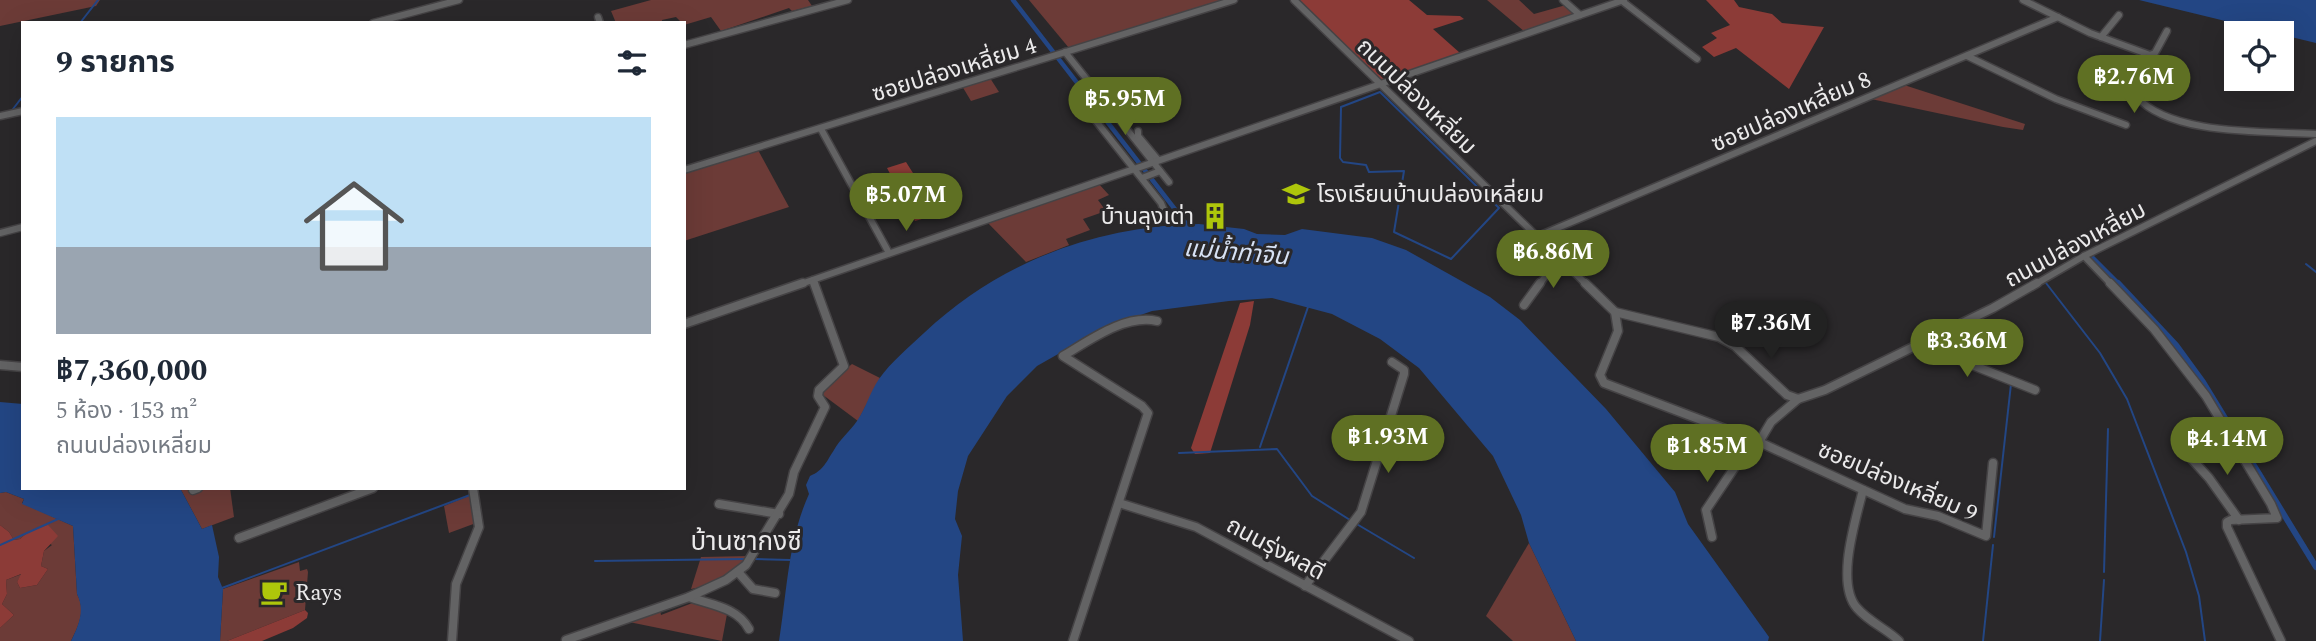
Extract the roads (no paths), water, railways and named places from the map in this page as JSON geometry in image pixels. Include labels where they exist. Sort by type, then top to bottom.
[{"type":"street","points":[[385,21],[459,0]]},
{"type":"street","points":[[686,44],[848,0]]},
{"type":"street","name":"ซอยปล่องเหลี่ยม 4","points":[[686,169],[1234,0]]},
{"type":"street","name":"ถนนปล่องเหลี่ยม","points":[[1294,0],[1615,312],[1727,341],[1787,395],[1798,399],[1825,390],[1993,308],[2084,256],[2316,141]]},
{"type":"street","points":[[1563,0],[1580,15]]},
{"type":"street","points":[[2023,0],[2101,37],[2150,55],[2155,53],[2167,31]]},
{"type":"street","points":[[686,323],[1623,1],[1698,59]]},
{"type":"street","points":[[2101,37],[2119,15]]},
{"type":"street","name":"ซอยปล่องเหลี่ยม 8","points":[[1536,237],[2058,17]]},
{"type":"street","points":[[1058,55],[1153,162]]},
{"type":"street","points":[[2150,55],[2137,96],[2141,104],[2152,111],[2200,125],[2316,134]]},
{"type":"street","points":[[1967,56],[2056,99],[2126,125]]},
{"type":"street","points":[[0,117],[21,112]]},
{"type":"street","points":[[1096,121],[1144,177],[1165,211],[1153,220]]},
{"type":"street","points":[[821,129],[889,253]]},
{"type":"street","points":[[1138,131],[1138,136],[1157,172],[1169,182]]},
{"type":"street","points":[[1144,177],[1157,172]]},
{"type":"street","points":[[0,233],[21,228]]},
{"type":"street","points":[[2084,256],[2154,329],[2206,396],[2267,497],[2277,518],[2227,522],[2227,527],[2281,641]]},
{"type":"street","points":[[1524,304],[1558,259]]},
{"type":"street","points":[[556,641],[566,641],[689,597],[738,572],[754,555],[792,489],[794,472],[825,407],[818,396],[819,390],[844,366],[813,280]]},
{"type":"street","name":"ซอยปล่องเหลี่ยม 9","points":[[1615,312],[1618,331],[1601,374],[1604,383],[1756,441],[1910,511],[1928,513],[1985,536],[1993,463]]},
{"type":"street","points":[[1073,641],[1148,413],[1142,406],[1063,355],[1132,322],[1151,318],[1157,321]]},
{"type":"street","points":[[1947,330],[1949,351],[1955,358],[2035,390]]},
{"type":"street","points":[[1305,586],[1361,512],[1404,374],[1404,370],[1392,362]]},
{"type":"street","points":[[0,365],[21,367]]},
{"type":"street","points":[[1712,537],[1706,510],[1771,422],[1798,399]]},
{"type":"street","points":[[2189,456],[2209,478],[2239,520]]},
{"type":"street","points":[[239,538],[368,490]]},
{"type":"street","points":[[452,641],[456,584],[479,527],[473,490]]},
{"type":"street","points":[[1863,490],[1847,575],[1848,592],[1853,604],[1887,638],[1893,635],[1899,641]]},
{"type":"street","name":"ถนนรุ่งผลดี","points":[[1119,503],[1196,527],[1409,641]]},
{"type":"street","points":[[719,504],[779,514]]},
{"type":"street","points":[[738,572],[753,589],[775,593]]},
{"type":"street","points":[[689,597],[736,613],[743,617],[749,629]]},
{"type":"water","points":[[2139,0],[2316,0],[2316,43],[2294,38],[2294,21],[2225,21]]},
{"type":"water","name":"แม่น้ำท่าจีน","points":[[1199,224],[1244,229],[1257,234],[1285,235],[1302,229],[1372,238],[1406,250],[1490,297],[1520,320],[1606,409],[1675,492],[1688,524],[1769,637],[1768,641],[1576,641],[1529,543],[1521,515],[1493,456],[1419,368],[1380,339],[1332,314],[1272,298],[1152,311],[1104,328],[1037,366],[1007,396],[968,456],[958,491],[955,519],[962,536],[958,575],[963,641],[779,641],[792,548],[809,494],[806,485],[810,476],[819,471],[857,421],[879,379],[900,355],[953,308],[984,286],[1051,253],[1123,232]]},
{"type":"water","points":[[0,402],[21,404],[21,490],[181,490],[202,529],[212,525],[219,557],[218,577],[223,589],[220,641],[71,641],[81,612],[77,594],[73,526],[22,504],[24,499],[6,492],[0,493]]},
{"type":"waterway","points":[[82,21],[98,0]]},
{"type":"waterway","name":"แม่น้ำท่าจีน","points":[[1013,0],[1191,230]]},
{"type":"waterway","points":[[1380,92],[1499,208],[1451,259],[1394,232],[1404,171],[1369,172],[1366,165],[1343,162],[1340,158],[1341,107],[1380,92]]},
{"type":"waterway","points":[[13,109],[21,99]]},
{"type":"waterway","points":[[2092,257],[2118,283]]},
{"type":"waterway","points":[[2306,264],[2316,272]]},
{"type":"waterway","points":[[2046,283],[2100,353],[2127,399],[2186,552],[2199,596],[2205,641]]},
{"type":"waterway","points":[[2118,283],[2176,345],[2203,382],[2316,567]]},
{"type":"waterway","points":[[1260,447],[1308,307]]},
{"type":"waterway","points":[[1994,537],[2011,384]]},
{"type":"waterway","points":[[2104,572],[2108,429]]},
{"type":"waterway","points":[[1179,453],[1277,449],[1312,496],[1350,520]]},
{"type":"waterway","points":[[222,588],[470,495]]},
{"type":"waterway","points":[[0,545],[58,519]]},
{"type":"waterway","points":[[1355,523],[1414,558]]},
{"type":"waterway","points":[[1983,641],[1993,545]]},
{"type":"waterway","points":[[595,561],[745,559]]},
{"type":"waterway","points":[[754,559],[790,560]]},
{"type":"waterway","points":[[2100,641],[2104,580]]},
{"type":"place","name":"โรงเรียนบ้านปล่องเหลี่ยม","points":[[1296,194]]},
{"type":"place","name":"บ้านลุงเต่า","points":[[1215,216]]},
{"type":"place","name":"Rays","points":[[274,592]]},
{"type":"district","name":"บ้านซากงซี","points":[[746,541]]}]
